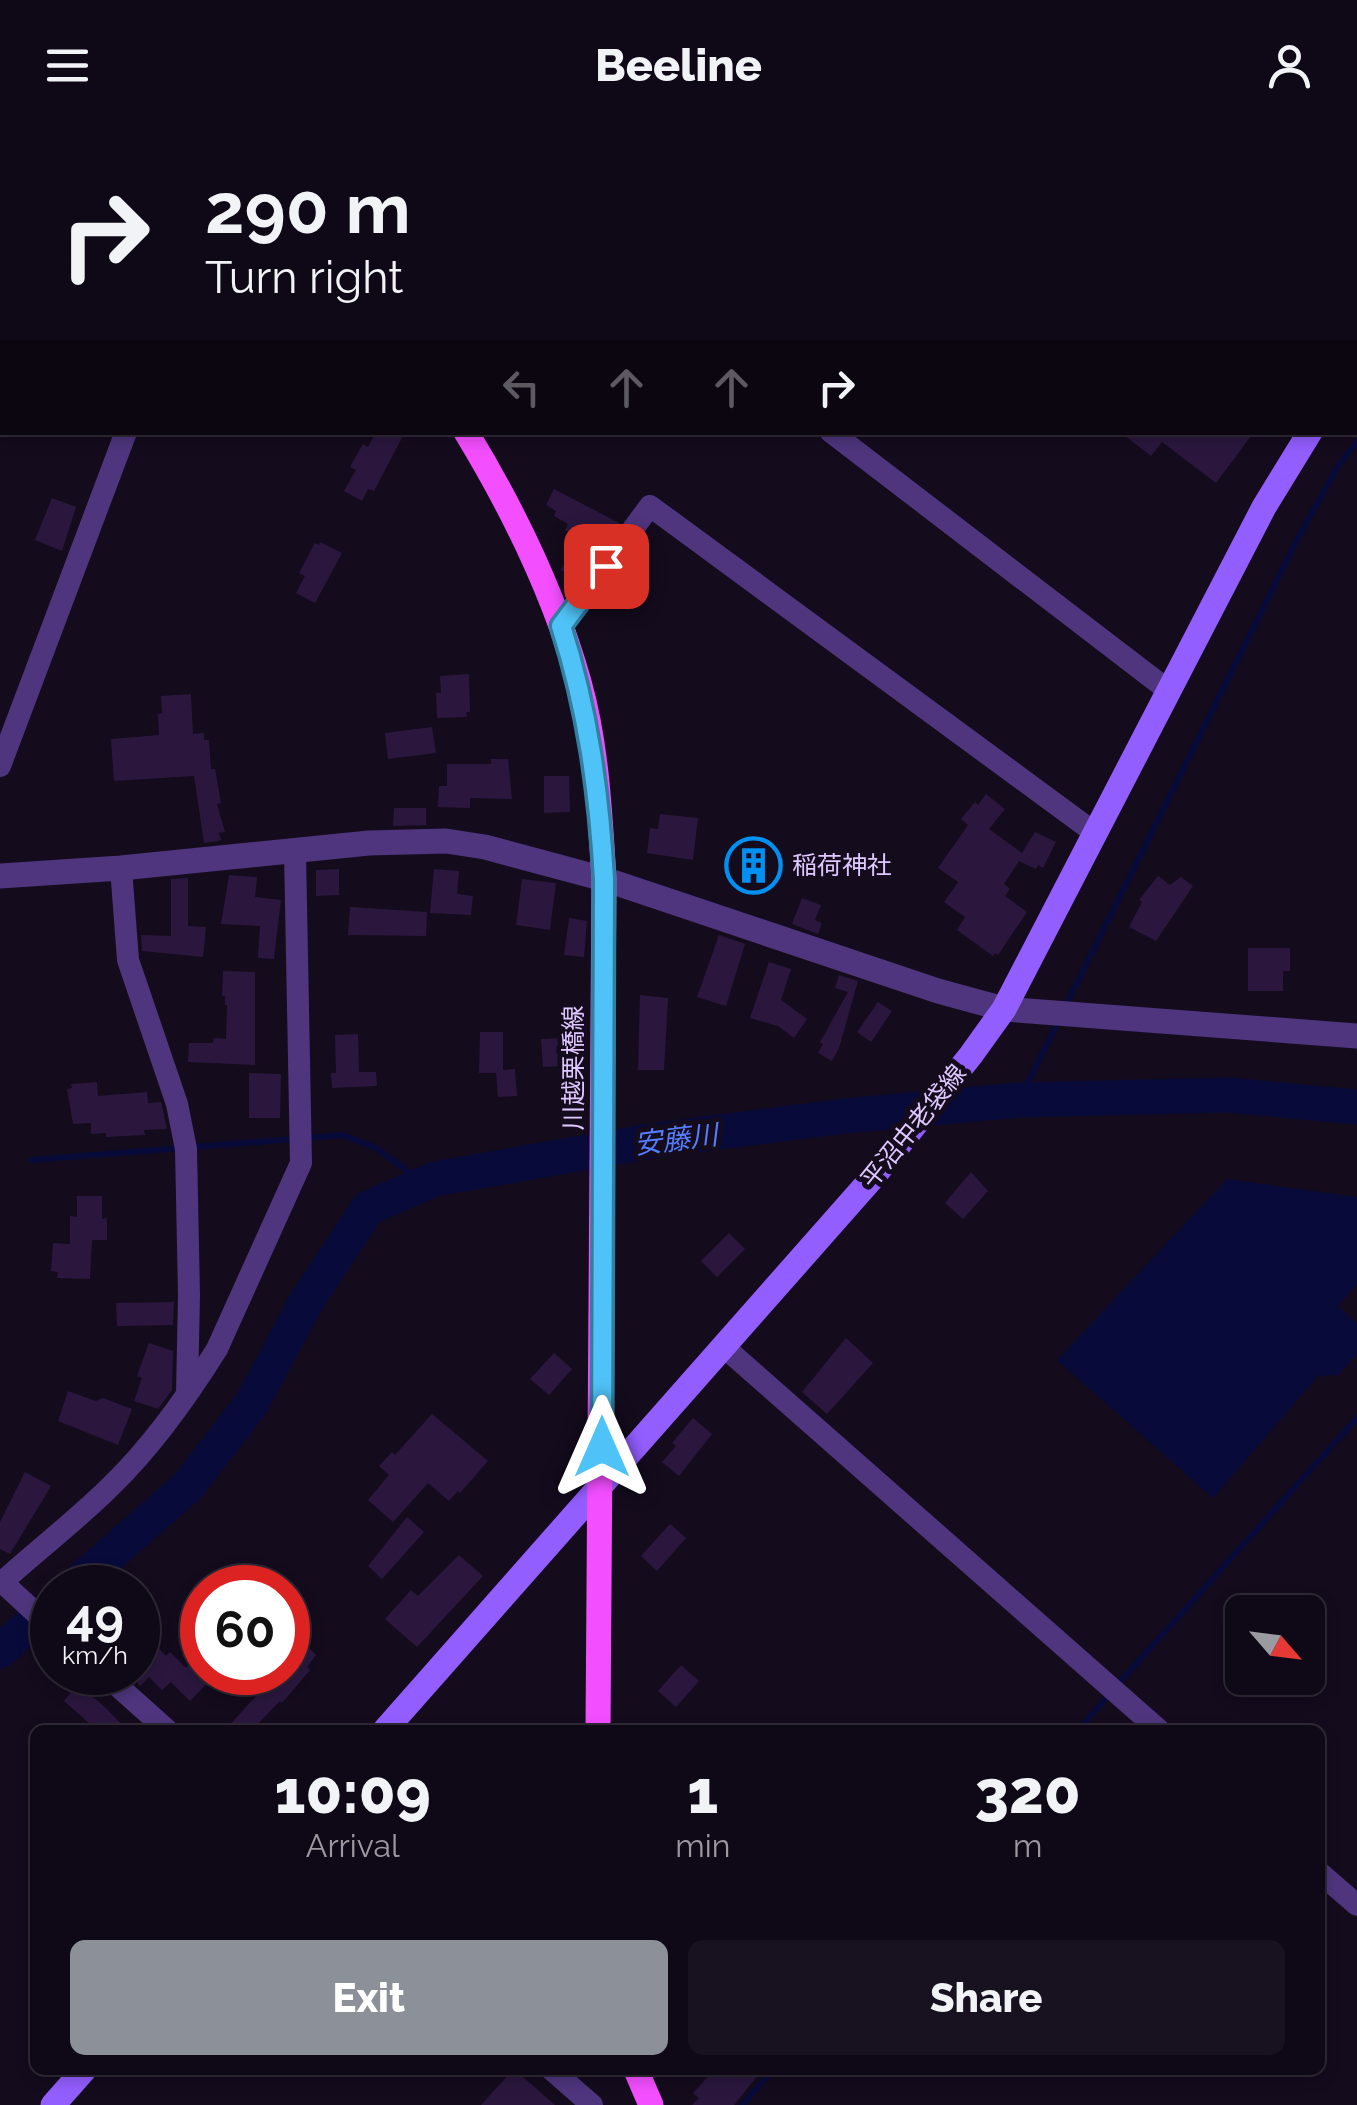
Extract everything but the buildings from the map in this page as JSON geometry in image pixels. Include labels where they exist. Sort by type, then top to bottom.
[{"type":"main road","name":"川越栗橋線","points":[[468,435],[516,520],[561,626],[580,685],[600,806],[604,879],[598,1725]]},
{"type":"main road","name":"平沼中老袋線","points":[[389,1725],[883,1166],[1004,1009],[1264,507],[1308,435]]},
{"type":"main road","points":[[53,2105],[80,2075]]},
{"type":"main road","points":[[638,2075],[651,2105]]},
{"type":"street","points":[[0,766],[125,435]]},
{"type":"street","points":[[834,435],[1169,691]]},
{"type":"street","points":[[561,626],[650,506],[1095,834]]},
{"type":"street","points":[[0,876],[121,868],[368,842],[446,841],[499,850],[604,879],[938,992],[1004,1009],[1357,1036]]},
{"type":"street","points":[[30,1608],[2,1583],[112,1485],[187,1393],[217,1349],[301,1162],[294,852]]},
{"type":"street","points":[[121,868],[128,960],[177,1104],[186,1150],[190,1295],[187,1393]]},
{"type":"street","points":[[724,1346],[1153,1725]]},
{"type":"street","points":[[128,1695],[161,1725]]},
{"type":"street","points":[[1325,1876],[1357,1905]]},
{"type":"street","points":[[558,2075],[592,2105]]},
{"type":"shaded area","points":[[1227,1179],[1357,1197],[1357,1284],[1338,1306],[1357,1324],[1357,1354],[1339,1375],[1318,1376],[1213,1498],[1057,1360]]},
{"type":"waterway","points":[[1064,1009],[1297,540],[1338,466],[1357,442]]},
{"type":"waterway","points":[[1019,1100],[1059,1020]]},
{"type":"waterway","name":"安藤川","points":[[98,1565],[188,1486],[252,1403],[306,1302],[368,1208],[435,1179],[656,1140],[845,1116],[1019,1100],[1229,1095],[1357,1107]]},
{"type":"waterway","points":[[32,1160],[343,1135],[376,1148],[425,1184]]},
{"type":"waterway","points":[[1118,1684],[1357,1418]]},
{"type":"waterway","name":"安藤川","points":[[0,1651],[30,1624]]},
{"type":"waterway","points":[[1082,1725],[1110,1694]]},
{"type":"waterway","points":[[742,2105],[769,2075]]},
{"type":"place","name":"稲荷神社","points":[[753,865]]},
{"type":"route","points":[[602,1447],[604,879],[591,739],[580,685],[561,626],[606,566]]}]
